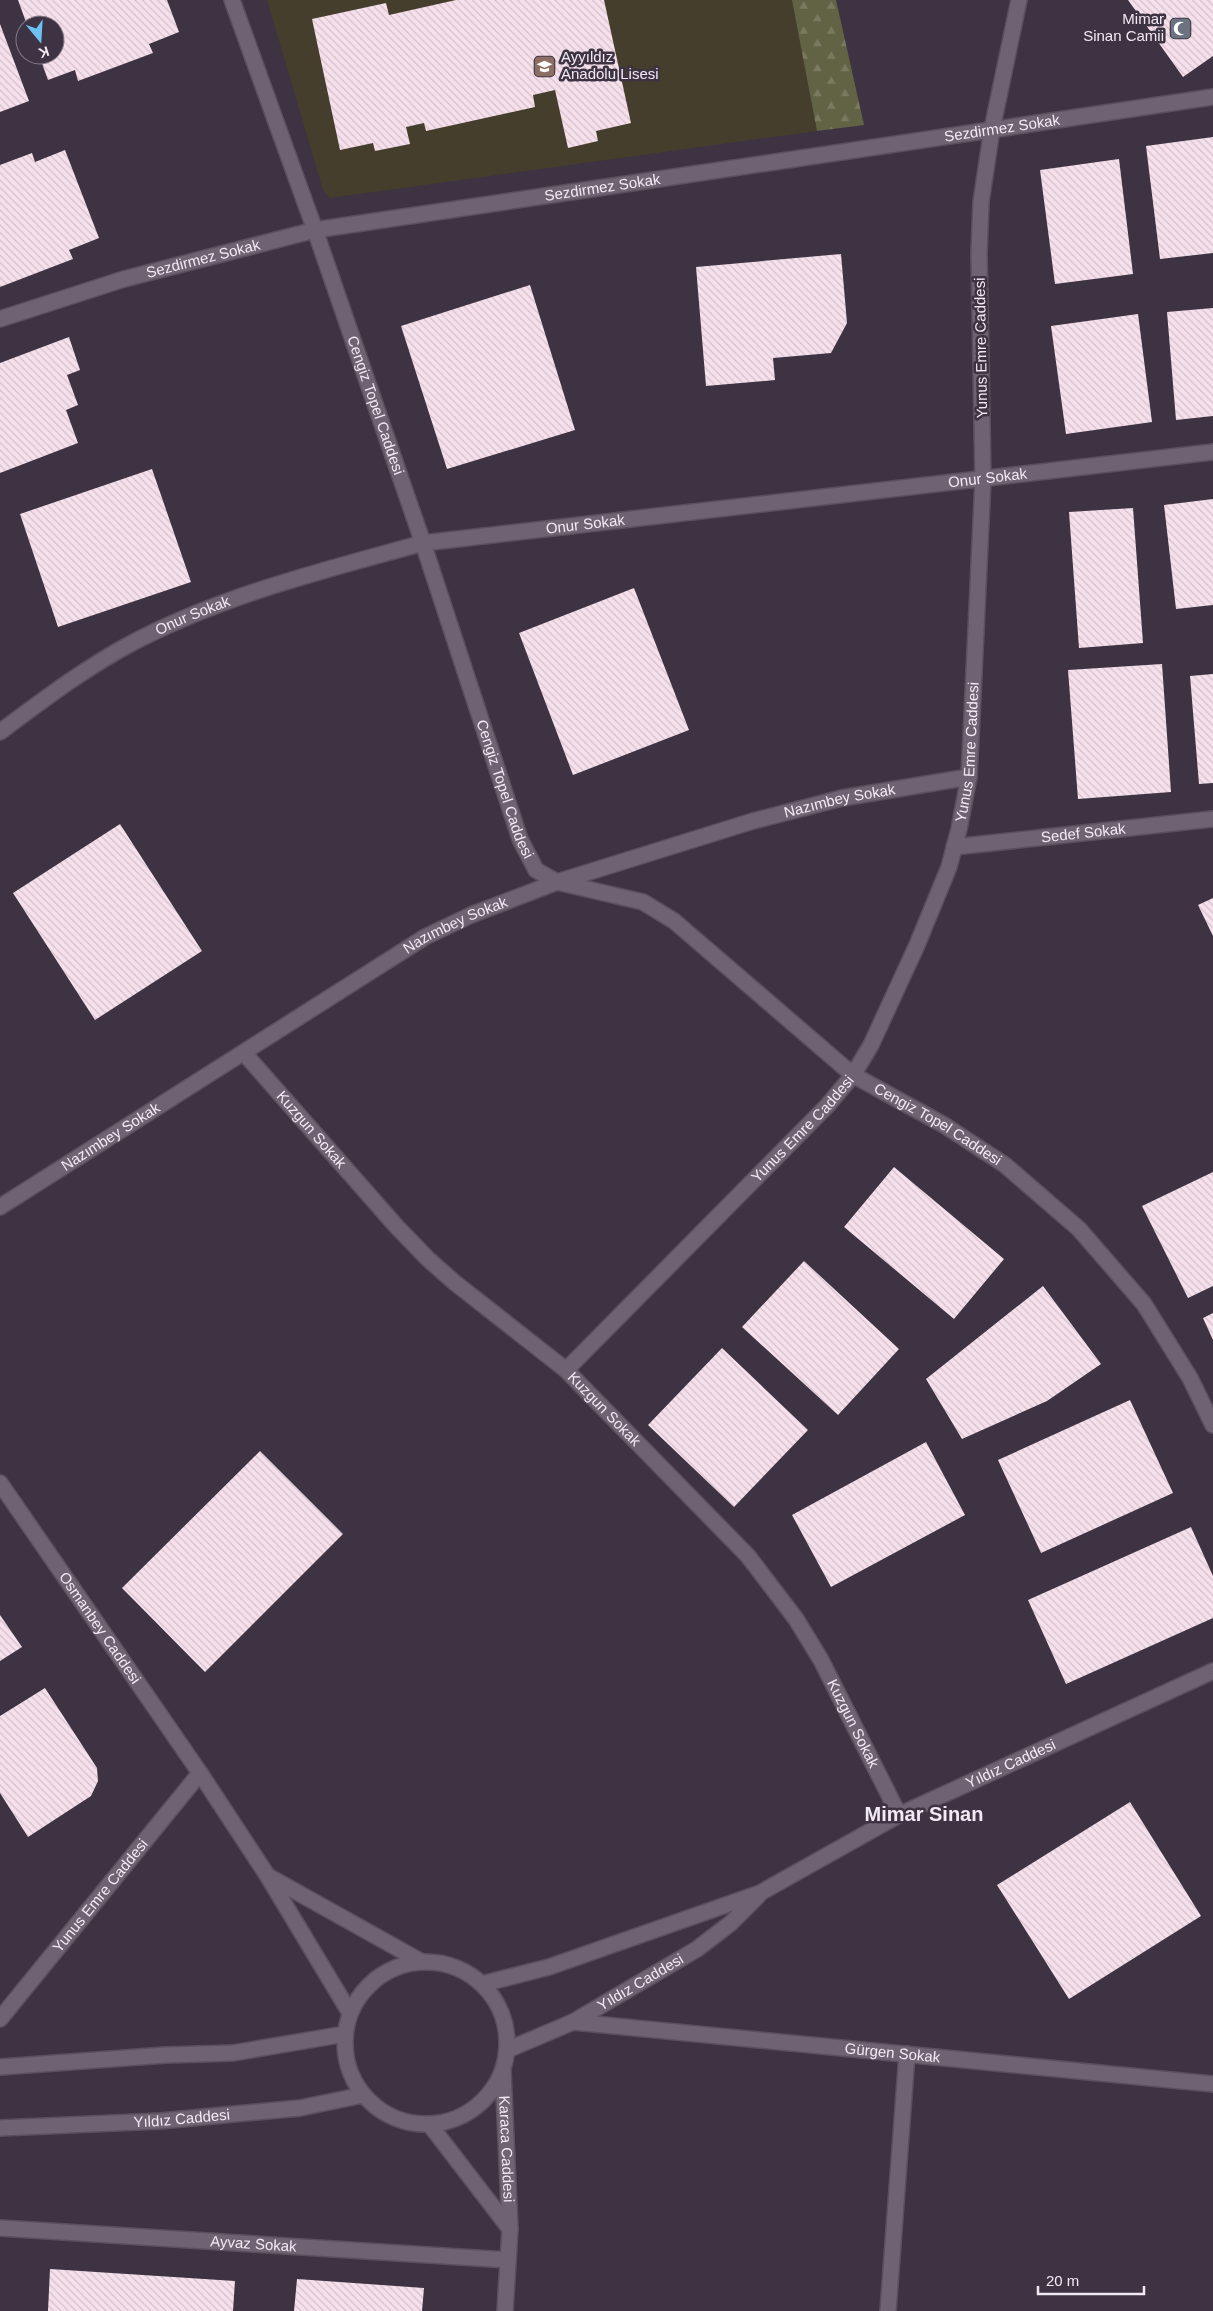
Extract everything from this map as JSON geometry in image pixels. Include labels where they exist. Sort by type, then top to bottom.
[{"type":"street","name":"Cengiz Topel Caddesi","points":[[232,0],[315,230],[423,543],[520,839],[536,870],[557,882],[643,902],[674,921],[853,1076],[944,1125],[1005,1165],[1079,1228],[1144,1304],[1190,1378],[1213,1425]]},
{"type":"street","name":"Yunus Emre Caddesi","points":[[566,1370],[828,1106],[853,1076],[883,1020],[914,954],[949,866],[969,777],[983,479],[981,202],[992,129],[1018,0]]},
{"type":"street","name":"Sezdirmez Sokak","points":[[0,319],[124,279],[315,230],[1213,97]]},
{"type":"street","name":"Onur Sokak","points":[[0,732],[65,684],[132,643],[166,627],[214,606],[334,567],[423,543],[1213,452]]},
{"type":"street","name":"Nazımbey Sokak","points":[[0,1207],[425,937],[471,916],[557,882],[753,821],[842,798],[969,777]]},
{"type":"street","name":"Sedef Sokak","points":[[954,847],[1213,820]]},
{"type":"street","name":"Kuzgun Sokak","points":[[244,1053],[397,1227],[428,1259],[454,1282],[566,1370],[748,1556],[776,1591],[821,1660],[900,1815]]},
{"type":"street","name":"Osmanbey Caddesi","points":[[0,1484],[200,1773]]},
{"type":"street","name":"Yıldız Caddesi","points":[[482,1984],[549,1967],[760,1893],[900,1815],[1213,1671]]},
{"type":"street","name":"Yunus Emre Caddesi","points":[[0,2019],[200,1773]]},
{"type":"street","points":[[200,1773],[267,1875],[350,2013]]},
{"type":"street","points":[[267,1875],[422,1962]]},
{"type":"street","name":"Yıldız Caddesi","points":[[507,2050],[573,2022],[697,1949],[731,1923],[760,1893]]},
{"type":"street","points":[[422,1962],[439,1963],[455,1967],[469,1974],[482,1984],[494,1998],[502,2014],[507,2032],[507,2050],[503,2069],[495,2086],[482,2101],[467,2113],[449,2122],[430,2125],[411,2123],[393,2118],[363,2096],[347,2066],[344,2050],[345,2034],[350,2013],[362,1993],[379,1976],[399,1966],[422,1962]]},
{"type":"street","name":"Gürgen Sokak","points":[[573,2022],[1213,2084]]},
{"type":"street","points":[[0,2067],[233,2052],[345,2034]]},
{"type":"street","points":[[888,2311],[907,2054]]},
{"type":"street","name":"Karaca Caddesi","points":[[503,2069],[510,2228],[505,2311]]},
{"type":"street","name":"Yıldız Caddesi","points":[[0,2128],[160,2121],[300,2108],[363,2096]]},
{"type":"street","name":"Karaca Caddesi","points":[[430,2125],[510,2228]]},
{"type":"street","name":"Ayvaz Sokak","points":[[0,2228],[508,2260]]},
{"type":"shaded area","name":"Ayyıldız Anadolu Lisesi","points":[[267,0],[792,0],[817,131],[330,198],[323,190]]},
{"type":"green space","points":[[792,0],[836,0],[864,125],[817,131]]},
{"type":"building","points":[[18,0],[167,0],[179,32],[149,44],[153,53],[78,81],[75,70],[48,80],[43,65],[65,65],[65,15],[23,15]]},
{"type":"building","points":[[456,0],[604,0],[631,123],[596,131],[598,141],[568,148],[555,90],[533,95],[535,107],[426,131],[424,123],[406,127],[410,144],[375,151],[373,143],[340,150],[312,19],[386,3],[389,15]]},
{"type":"building","name":"Mimar Sinan Camii","points":[[1128,0],[1213,0],[1213,56],[1183,77]]},
{"type":"building","points":[[0,24],[29,101],[0,112]]},
{"type":"building","points":[[1213,137],[1213,253],[1160,259],[1146,146]]},
{"type":"building","points":[[65,150],[99,238],[69,250],[73,259],[0,287],[0,165],[32,153],[35,162]]},
{"type":"building","points":[[1119,159],[1133,274],[1055,284],[1040,170]]},
{"type":"building","points":[[841,254],[847,323],[831,353],[773,358],[775,380],[706,386],[696,267]]},
{"type":"building","points":[[530,285],[575,430],[447,469],[401,326]]},
{"type":"building","points":[[1213,308],[1213,416],[1176,420],[1167,312]]},
{"type":"building","points":[[1138,314],[1152,422],[1066,434],[1051,326]]},
{"type":"building","points":[[69,337],[80,370],[67,375],[78,405],[66,410],[78,443],[0,473],[0,363]]},
{"type":"building","points":[[152,469],[191,582],[58,627],[20,514]]},
{"type":"building","points":[[1213,499],[1213,605],[1176,609],[1164,505]]},
{"type":"building","points":[[1133,508],[1143,643],[1079,648],[1069,512]]},
{"type":"building","points":[[634,588],[689,730],[573,775],[519,633]]},
{"type":"building","points":[[1162,664],[1171,792],[1078,799],[1068,670]]},
{"type":"building","points":[[1213,674],[1213,783],[1199,784],[1190,676]]},
{"type":"building","points":[[120,824],[202,951],[95,1020],[13,893]]},
{"type":"building","points":[[1213,898],[1213,936],[1198,905]]},
{"type":"building","points":[[894,1167],[1004,1259],[954,1319],[844,1227]]},
{"type":"building","points":[[1213,1172],[1213,1286],[1188,1298],[1142,1206]]},
{"type":"building","points":[[804,1261],[899,1349],[838,1415],[742,1327]]},
{"type":"building","points":[[1043,1286],[1101,1364],[1047,1401],[962,1439],[926,1379]]},
{"type":"building","points":[[1213,1313],[1213,1340],[1203,1318]]},
{"type":"building","points":[[722,1348],[808,1430],[734,1507],[648,1425]]},
{"type":"building","points":[[1130,1400],[1173,1493],[1041,1553],[998,1460]]},
{"type":"building","points":[[926,1442],[965,1515],[831,1587],[792,1515]]},
{"type":"building","points":[[260,1451],[343,1534],[205,1672],[122,1588]]},
{"type":"building","points":[[1191,1527],[1213,1576],[1213,1618],[1066,1684],[1028,1600]]},
{"type":"building","points":[[0,1615],[22,1647],[0,1661]]},
{"type":"building","points":[[45,1688],[97,1768],[98,1781],[91,1796],[28,1837],[0,1793],[0,1716]]},
{"type":"building","points":[[1130,1802],[1201,1916],[1069,1999],[997,1885]]},
{"type":"building","points":[[50,2269],[235,2281],[233,2311],[48,2311]]},
{"type":"building","points":[[297,2279],[424,2288],[422,2311],[294,2311]]},
{"type":"place","name":"Mimar Sinan Camii","points":[[1180,28]]},
{"type":"place","name":"Ayyıldız Anadolu Lisesi","points":[[545,66]]},
{"type":"district","name":"Mimar Sinan","points":[[924,1814]]}]
